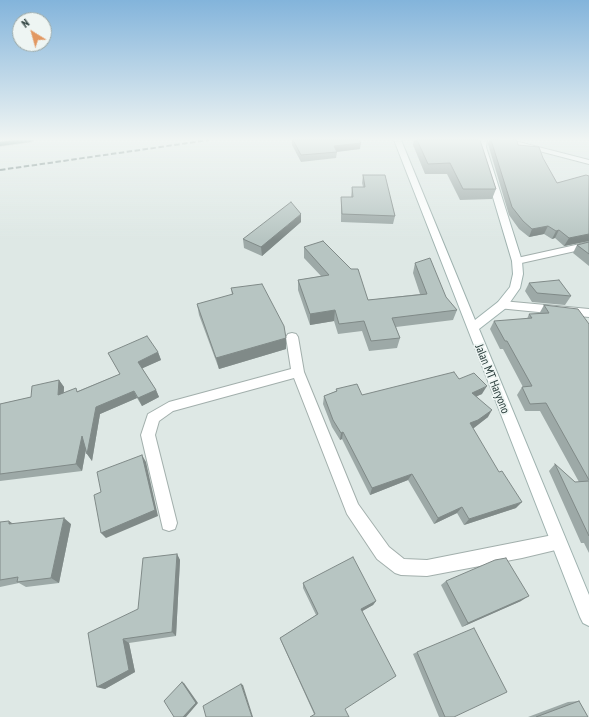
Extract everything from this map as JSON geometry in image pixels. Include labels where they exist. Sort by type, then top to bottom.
[{"type":"street","name":"Jalan MT Haryono","points":[[410,173],[589,617]]},
{"type":"street","points":[[472,328],[502,306],[515,288],[518,274],[517,261],[489,173]]},
{"type":"street","points":[[517,261],[589,245]]},
{"type":"street","points":[[502,306],[589,313]]},
{"type":"street","points":[[292,337],[298,372],[352,509],[383,553],[401,567],[427,568],[558,542]]},
{"type":"street","points":[[169,523],[148,435],[153,418],[169,407],[298,372]]},
{"type":"building","points":[[455,173],[491,173],[496,189],[463,189]]},
{"type":"building","points":[[501,173],[552,173],[557,183],[586,175],[589,176],[589,234],[569,238],[559,230],[556,231],[548,226],[532,229],[523,221],[512,207]]},
{"type":"building","points":[[363,175],[385,175],[395,216],[342,214],[341,197],[353,197],[352,187],[365,187]]},
{"type":"building","points":[[291,202],[301,214],[261,247],[243,239]]},
{"type":"building","points":[[323,241],[351,269],[358,269],[368,300],[427,294],[415,263],[430,258],[446,297],[457,310],[392,318],[400,338],[371,341],[364,321],[339,324],[335,310],[310,314],[298,280],[329,275],[304,247]]},
{"type":"building","points":[[589,242],[589,254],[577,245]]},
{"type":"building","points":[[559,280],[571,296],[537,293],[529,283]]},
{"type":"building","points":[[262,284],[284,326],[286,338],[216,358],[197,304],[233,294],[231,288]]},
{"type":"building","points":[[544,305],[578,309],[589,324],[589,480],[546,403],[530,404],[522,387],[532,386],[494,321],[532,318],[529,314],[549,313]]},
{"type":"building","points":[[147,336],[158,352],[138,362],[156,390],[138,398],[134,391],[96,407],[87,454],[82,436],[76,464],[0,474],[0,404],[31,397],[32,386],[59,380],[58,395],[76,388],[77,392],[120,374],[108,353]]},
{"type":"building","points":[[454,372],[459,379],[474,373],[487,386],[472,393],[492,410],[478,420],[470,423],[499,472],[502,471],[522,502],[469,519],[462,507],[438,518],[412,474],[372,488],[343,432],[341,433],[333,420],[324,396],[337,391],[336,389],[357,384],[362,395]]},
{"type":"building","points":[[142,455],[155,510],[101,533],[94,495],[101,492],[97,472]]},
{"type":"building","points":[[555,464],[575,482],[589,481],[589,536]]},
{"type":"building","points":[[64,518],[51,578],[17,582],[18,577],[0,580],[0,522],[9,521],[9,524]]},
{"type":"building","points":[[177,554],[172,632],[123,639],[129,670],[97,687],[88,633],[138,609],[143,558]]},
{"type":"building","points":[[353,557],[376,601],[361,609],[396,676],[345,709],[349,717],[310,717],[315,714],[280,638],[318,614],[303,583]]},
{"type":"building","points":[[506,558],[529,596],[468,623],[446,581],[495,560]]},
{"type":"building","points":[[474,628],[507,692],[454,717],[445,717],[417,652]]},
{"type":"building","points":[[182,682],[196,703],[183,717],[174,717],[164,701]]},
{"type":"building","points":[[241,684],[252,717],[206,717],[203,706]]},
{"type":"building","points":[[579,701],[588,717],[536,717]]}]
